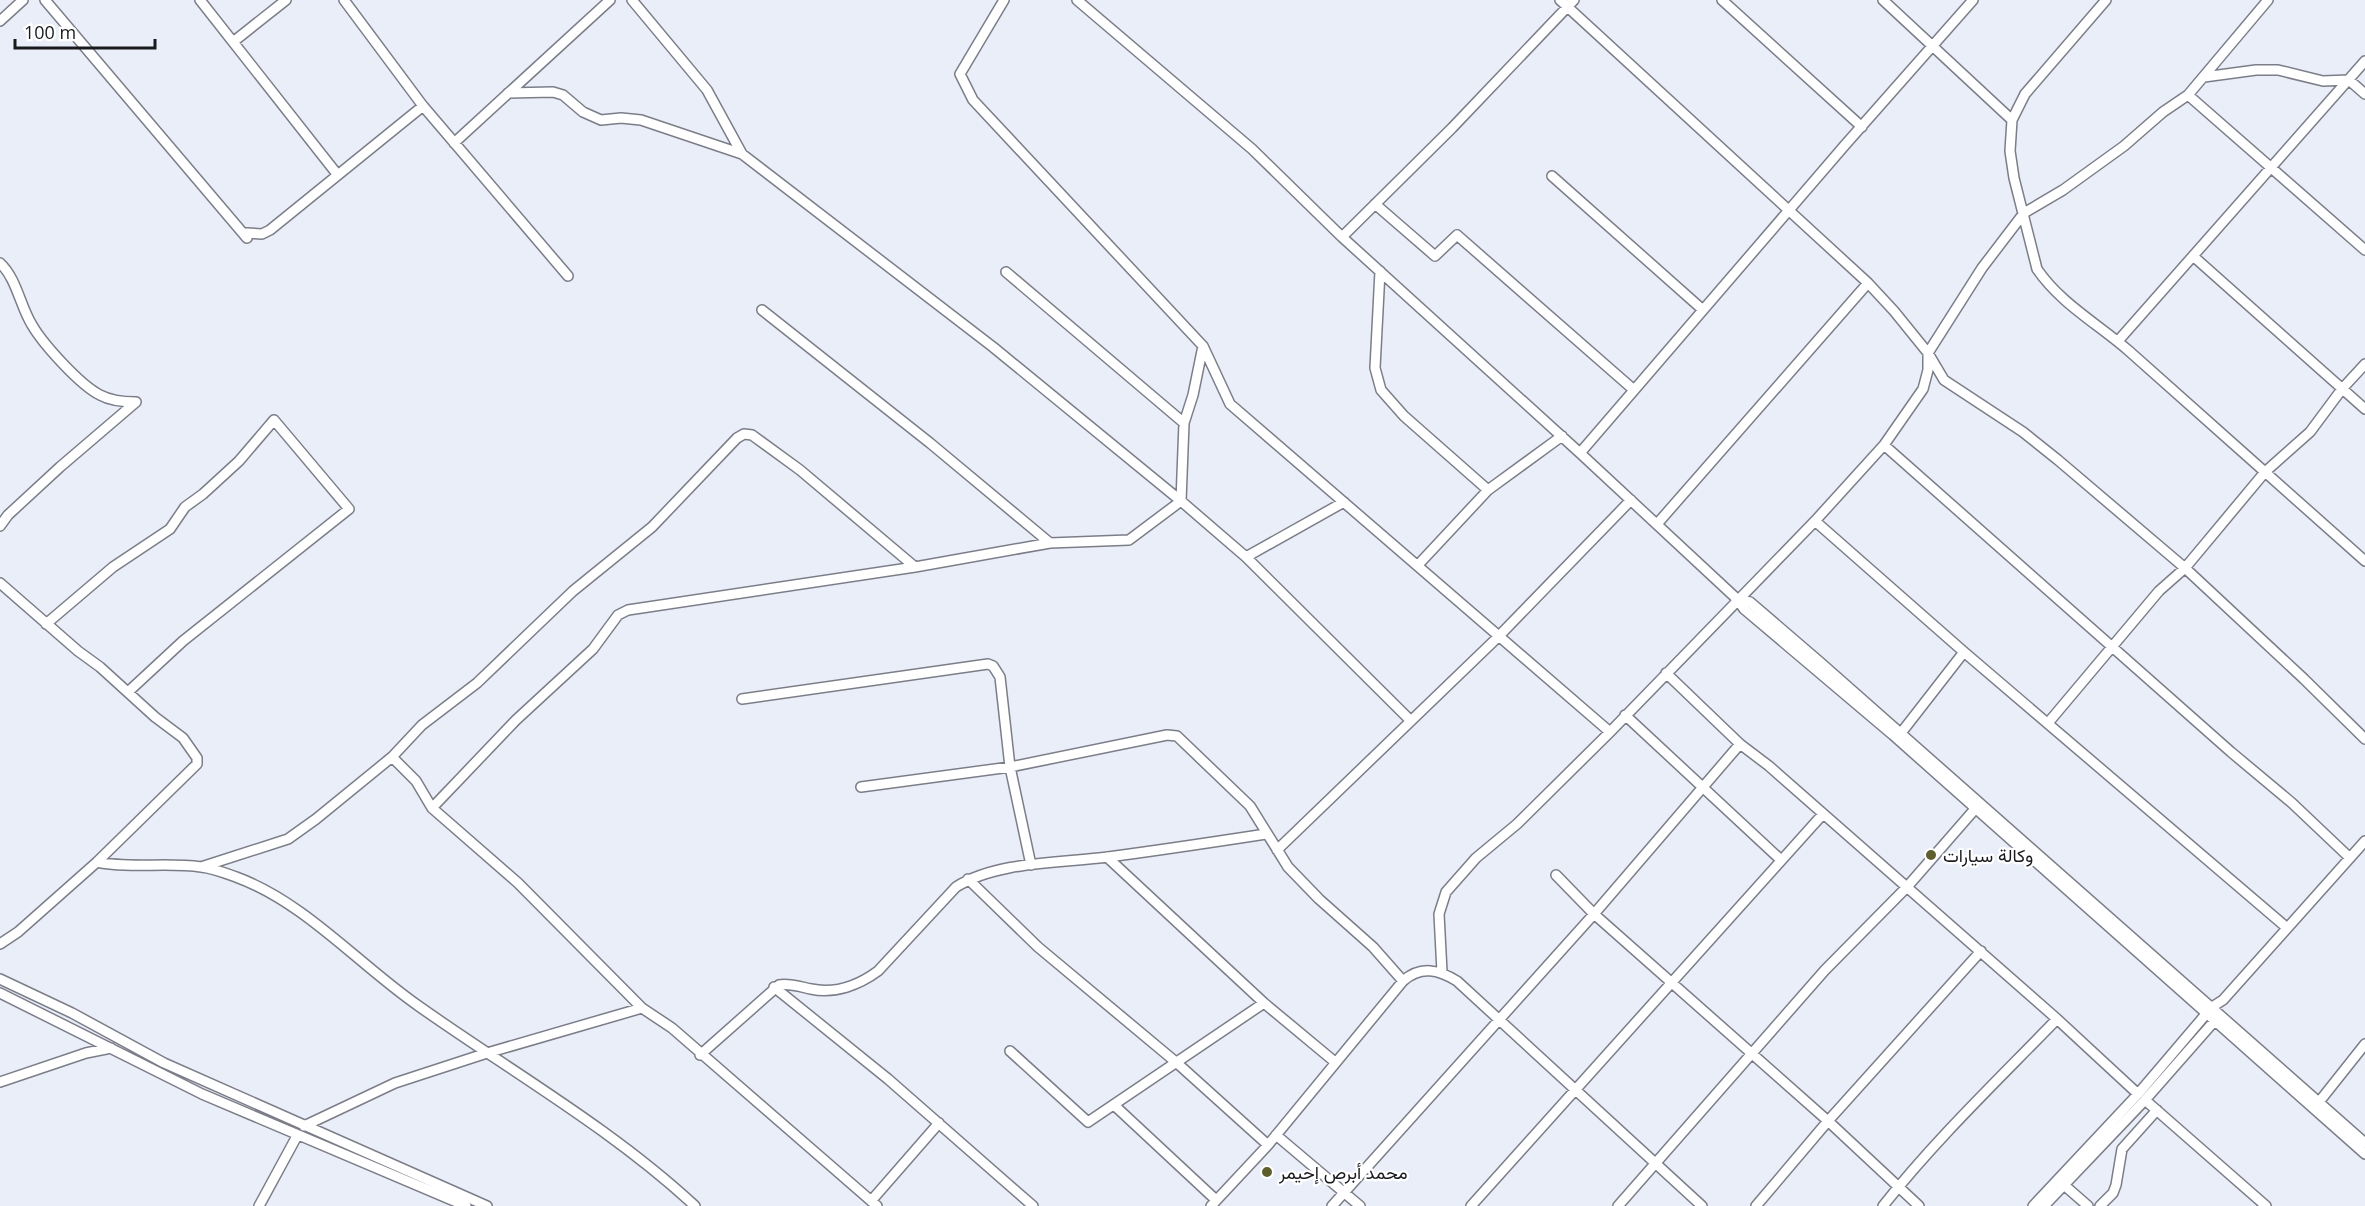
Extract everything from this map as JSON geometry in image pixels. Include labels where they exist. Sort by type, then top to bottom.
[{"type":"street","points":[[0,21],[22,0]]},
{"type":"street","points":[[45,0],[248,238],[247,233],[262,234],[270,230],[423,106]]},
{"type":"street","points":[[200,0],[337,174]]},
{"type":"street","points":[[233,42],[286,0]]},
{"type":"street","points":[[345,0],[423,106],[568,276]]},
{"type":"street","points":[[454,143],[610,0]]},
{"type":"street","points":[[632,0],[707,90],[742,154]]},
{"type":"street","points":[[1004,0],[960,74],[973,100],[1203,346],[1230,404],[1610,732]]},
{"type":"street","points":[[1077,0],[1252,149],[1342,237],[1562,436],[1737,599],[1744,609],[1893,735],[1975,809],[2209,1010]]},
{"type":"street","points":[[1722,0],[1862,127]]},
{"type":"street","points":[[1882,0],[2012,120]]},
{"type":"street","points":[[1580,453],[1973,0]]},
{"type":"street","points":[[2106,0],[2025,94],[2012,120],[2010,151],[2032,255],[2045,281],[2073,307],[2118,341],[2365,561]]},
{"type":"street","points":[[1442,972],[1439,914],[1446,892],[1476,858],[1517,824],[1610,732],[1815,521],[1884,445],[1923,389],[1928,370],[1928,353],[1982,268],[2024,213],[2080,177],[2188,95],[2268,0]]},
{"type":"street","points":[[1342,237],[1452,128],[1567,2],[1788,212],[1868,283],[1928,353],[1944,380],[2023,432],[2185,568],[2365,739]]},
{"type":"street","points":[[2118,341],[2365,61]]},
{"type":"street","points":[[2204,77],[2256,70],[2278,70],[2323,81],[2349,80],[2365,94]]},
{"type":"street","points":[[508,93],[553,92],[563,95],[583,112],[601,120],[621,118],[641,120],[742,154],[993,347],[1181,501],[1246,557],[1411,721]]},
{"type":"street","points":[[2188,95],[2365,250]]},
{"type":"street","points":[[1552,176],[1703,310]]},
{"type":"street","points":[[1375,204],[1435,256],[1457,235],[1634,390]]},
{"type":"street","points":[[2193,256],[2365,409]]},
{"type":"street","points":[[0,263],[17,290],[31,325],[71,371],[100,395],[117,401],[136,402],[60,467],[8,515],[0,526]]},
{"type":"street","points":[[1006,272],[1184,423]]},
{"type":"street","points":[[1380,272],[1375,368],[1381,390],[1404,416],[1488,490]]},
{"type":"street","points":[[1657,524],[1868,283]]},
{"type":"street","points":[[762,310],[930,443],[1050,543]]},
{"type":"street","points":[[1181,501],[1184,423],[1193,395],[1203,346]]},
{"type":"street","points":[[2048,723],[2159,591],[2185,568],[2265,472],[2310,432],[2342,389],[2365,364]]},
{"type":"street","points":[[46,624],[113,567],[170,528],[186,507],[238,461],[273,420],[350,509],[183,641],[128,692]]},
{"type":"street","points":[[201,867],[288,839],[316,819],[392,757],[422,725],[477,683],[573,591],[652,527],[737,438],[744,434],[752,435],[800,470],[915,567]]},
{"type":"street","points":[[1418,565],[1488,490],[1562,436]]},
{"type":"street","points":[[1884,445],[2111,647],[2292,803],[2350,858]]},
{"type":"street","points":[[1276,850],[1498,637],[1631,500]]},
{"type":"street","points":[[432,808],[516,720],[593,649],[618,615],[628,610],[915,567],[1050,543],[1129,540],[1181,501]]},
{"type":"street","points":[[1246,557],[1344,502]]},
{"type":"street","points":[[1815,521],[1964,652],[2286,927]]},
{"type":"street","points":[[0,583],[155,717],[183,738],[197,758],[197,764],[97,862],[18,932],[0,944]]},
{"type":"street","points":[[1737,599],[1750,602],[1901,733],[2218,1018],[2365,1154]]},
{"type":"street","points":[[1901,733],[1964,652]]},
{"type":"street","points":[[742,699],[987,664],[993,666],[999,677],[1010,767],[1030,865]]},
{"type":"street","points":[[1666,673],[1740,744],[1981,951],[2141,1097],[2266,1206]]},
{"type":"street","points":[[1625,715],[1780,860]]},
{"type":"street","points":[[861,787],[1010,767],[1167,735],[1177,736],[1250,806],[1288,867],[1372,947],[1403,981]]},
{"type":"street","points":[[1332,1206],[1594,914],[1740,744]]},
{"type":"street","points":[[392,757],[416,781],[432,808],[518,883],[642,1008],[672,1028],[874,1203],[939,1123]]},
{"type":"street","points":[[1618,1206],[1825,970],[1907,887],[1975,809]]},
{"type":"street","points":[[1471,1206],[1823,814]]},
{"type":"street","points":[[700,1054],[774,987],[784,984],[828,991],[840,989],[869,977],[878,971],[956,887],[968,879],[1030,865],[1107,857],[1266,834]]},
{"type":"street","points":[[2044,1206],[2141,1097],[2209,1010],[2223,1000],[2365,841]]},
{"type":"street","points":[[1107,857],[1264,1004],[1335,1062]]},
{"type":"street","points":[[97,862],[115,866],[201,867],[236,877],[281,898],[418,1006],[611,1138],[651,1168],[695,1206]]},
{"type":"street","points":[[1556,875],[1594,914],[1828,1121],[1919,1206]]},
{"type":"street","points":[[968,879],[1038,947],[1177,1063],[1268,1145]]},
{"type":"street","points":[[1756,1206],[1828,1121],[1981,951]]},
{"type":"street","points":[[1114,1105],[1214,1203],[1268,1145],[1403,981],[1410,975],[1430,969],[1442,972],[1457,981],[1702,1206]]},
{"type":"street","points":[[0,979],[72,1013],[164,1063],[487,1206]]},
{"type":"street","points":[[774,987],[939,1123],[1033,1206]]},
{"type":"street","points":[[0,993],[158,1072],[297,1136],[466,1206]]},
{"type":"street","points":[[2033,1206],[2218,1018],[2223,1000]]},
{"type":"street","points":[[1010,1051],[1088,1122],[1264,1004]]},
{"type":"street","points":[[304,1126],[395,1083],[487,1053],[642,1008]]},
{"type":"street","points":[[2218,1018],[2365,1143]]},
{"type":"street","points":[[1883,1206],[1949,1129],[2057,1019]]},
{"type":"street","points":[[2319,1102],[2365,1044]]},
{"type":"street","points":[[0,1082],[86,1053],[114,1048]]},
{"type":"street","points":[[2100,1206],[2113,1192],[2116,1185],[2122,1149],[2157,1110]]},
{"type":"street","points":[[1276,1135],[1360,1206]]},
{"type":"street","points":[[259,1206],[297,1136]]},
{"type":"street","points":[[2064,1185],[2088,1206]]},
{"type":"street","points":[[2071,1206],[2078,1198]]},
{"type":"place","name":"وكالة سيارات","points":[[1931,855]]},
{"type":"place","name":"محمد أبرص إحيمر","points":[[1267,1172]]}]
